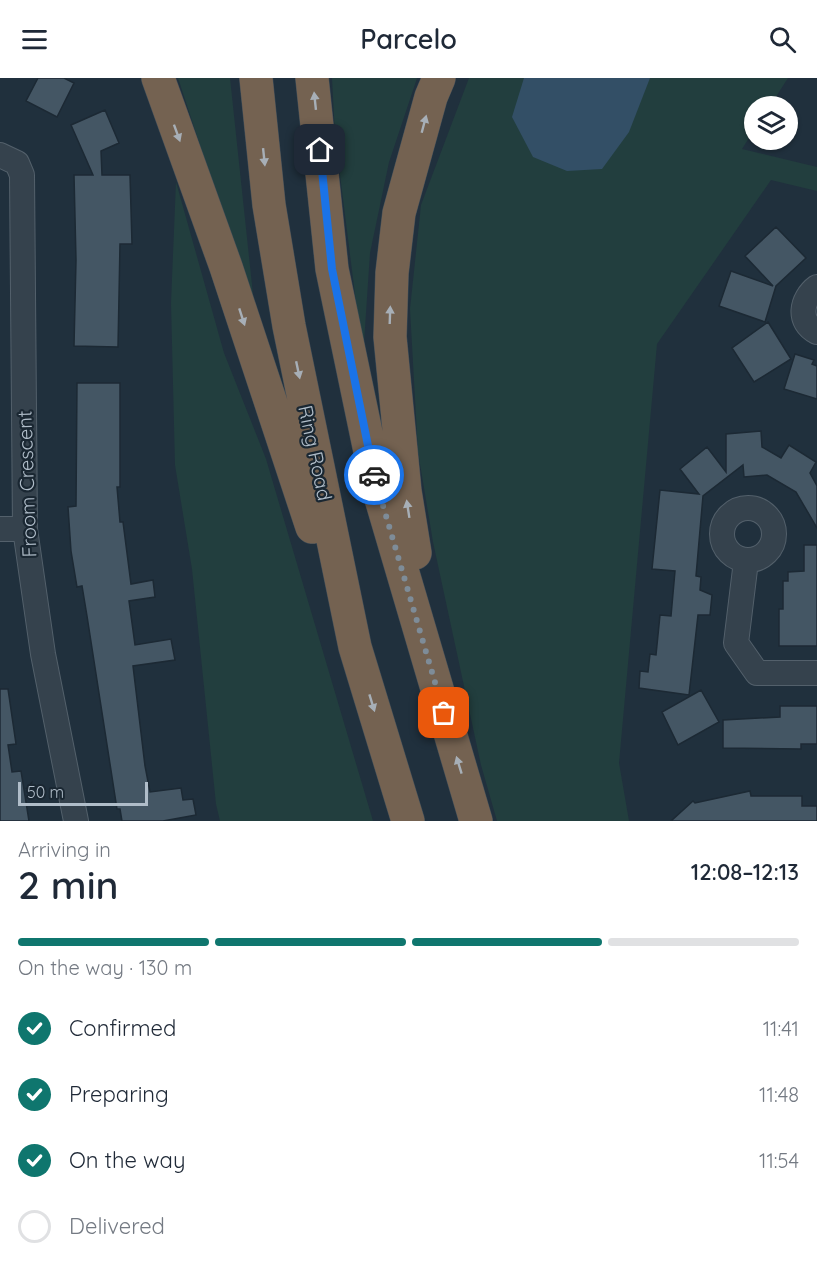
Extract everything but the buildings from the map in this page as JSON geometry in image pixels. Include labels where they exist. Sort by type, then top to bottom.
[{"type":"highway","points":[[158,78],[226,267],[355,647]]},
{"type":"highway","name":"Ring Road","points":[[256,78],[269,205],[289,326],[355,647],[408,821]]},
{"type":"highway","points":[[312,78],[332,269],[374,474],[476,821]]},
{"type":"highway","points":[[437,691],[405,491],[390,337],[392,273],[399,213],[431,97],[440,78]]},
{"type":"street","name":"Froom Crescent","points":[[0,155],[17,163],[22,175],[25,529],[43,654],[76,821]]},
{"type":"street","points":[[817,287],[805,299],[803,308],[807,324],[817,333]]},
{"type":"street","points":[[0,529],[25,529]]},
{"type":"street","points":[[746,561],[736,643],[746,660],[757,673],[817,673]]},
{"type":"green space","points":[[178,78],[230,78],[255,313]]},
{"type":"green space","points":[[332,78],[417,78],[389,162],[370,253],[363,358],[335,135]]},
{"type":"green space","points":[[469,78],[788,78],[776,96],[744,96],[744,146],[742,149],[817,167],[817,191],[771,180],[657,344],[619,763],[629,821],[497,821],[481,765],[433,542],[418,452],[410,309],[421,205]]},
{"type":"green space","points":[[176,182],[224,353],[266,459],[373,821],[220,821],[216,804],[192,569],[175,465],[171,303]]},
{"type":"water","points":[[524,78],[650,78],[629,132],[602,169],[567,171],[533,157],[512,117]]},
{"type":"way so far","points":[[374,475],[444,713]]},
{"type":"route","points":[[320,150],[332,269],[374,475]]}]
